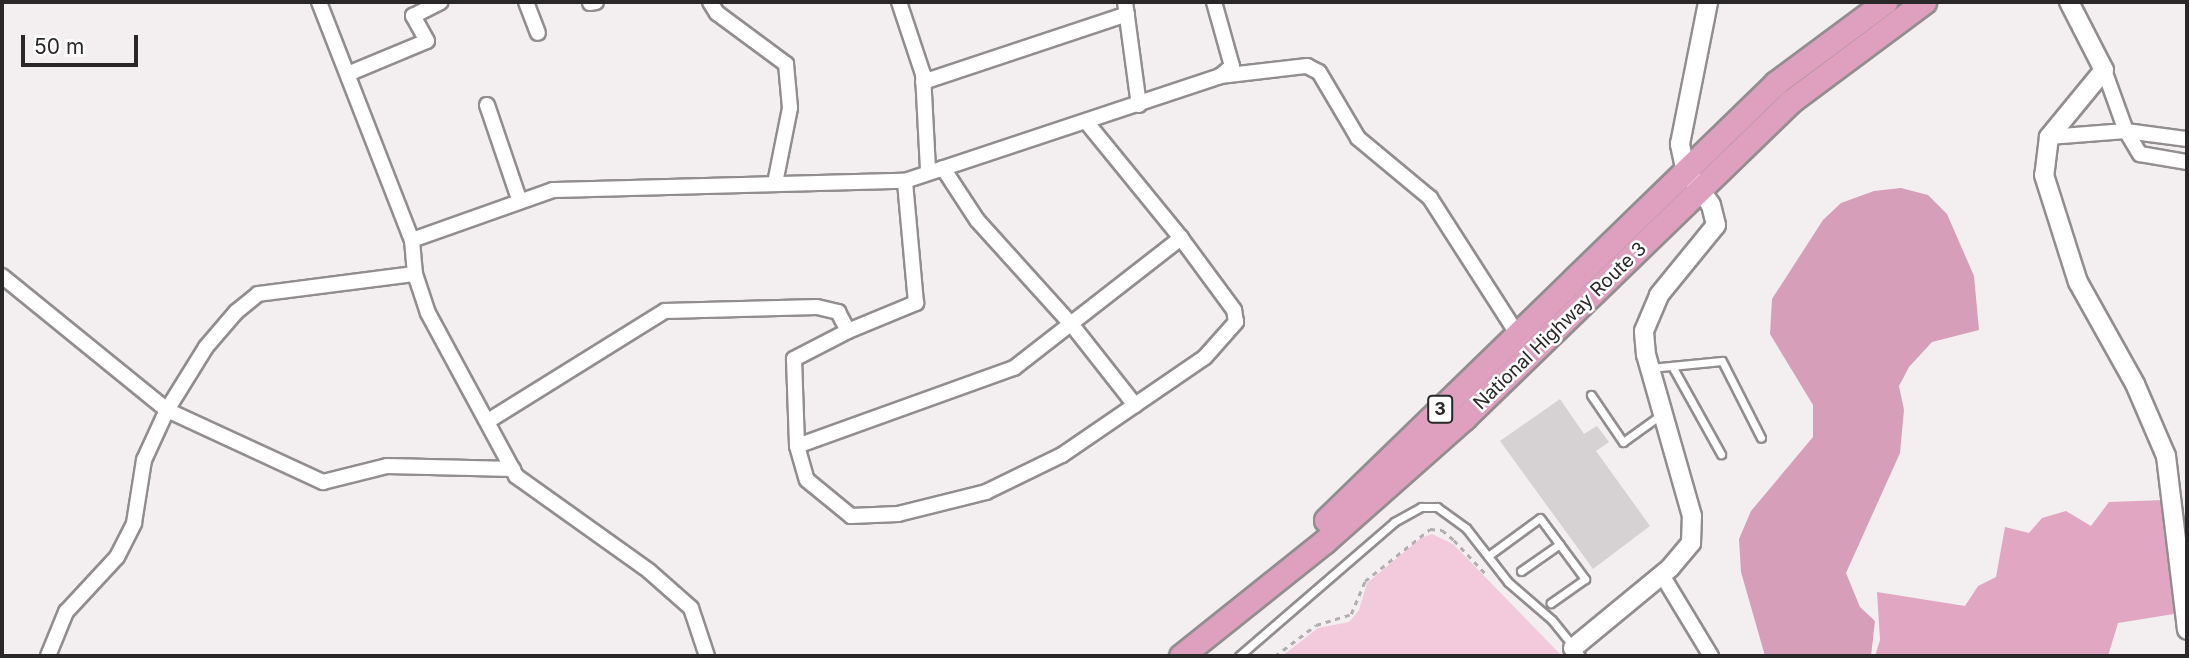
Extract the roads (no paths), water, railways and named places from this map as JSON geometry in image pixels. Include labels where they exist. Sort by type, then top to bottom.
[{"type":"highway","name":"National Highway Route 3","points":[[1186,652],[1776,83],[1885,2]]},
{"type":"highway","name":"National Highway Route 3","points":[[1186,652],[1325,541],[1464,418],[1790,102],[1924,2]]},
{"type":"street","points":[[319,2],[350,73],[412,240],[415,274],[440,342],[488,421],[513,470],[534,493],[649,571],[691,608],[707,656]]},
{"type":"street","points":[[350,73],[427,41],[413,16],[441,2]]},
{"type":"street","points":[[526,2],[538,33]]},
{"type":"street","points":[[710,2],[717,13],[786,64],[790,108],[775,183]]},
{"type":"street","points":[[899,2],[923,82],[936,169],[977,220],[1072,325],[1135,405]]},
{"type":"street","points":[[1214,2],[1232,66],[1220,76]]},
{"type":"street","points":[[1577,652],[1683,556],[1693,530],[1650,368],[1644,331],[1649,313],[1716,225],[1712,205],[1685,168],[1680,144],[1707,2]]},
{"type":"street","points":[[2069,2],[2104,70],[2126,131],[2140,154],[2187,162]]},
{"type":"street","points":[[923,82],[1126,8],[1139,105]]},
{"type":"street","points":[[412,240],[519,199],[553,190],[905,181],[936,169],[1088,124],[1220,76],[1307,66],[1319,72],[1358,138],[1430,198],[1516,332]]},
{"type":"street","points":[[2104,70],[2049,137],[2044,175],[2078,282],[2134,384],[2166,456],[2187,630]]},
{"type":"street","points":[[487,105],[519,199]]},
{"type":"street","points":[[905,181],[916,303],[848,331],[794,359],[797,446],[807,480],[851,516],[898,514],[986,492],[1062,455],[1205,357],[1236,322],[1234,310],[1181,238],[1088,124]]},
{"type":"street","points":[[2049,137],[2126,131],[2187,139]]},
{"type":"street","points":[[797,446],[1014,368],[1181,238]]},
{"type":"street","points":[[48,656],[66,612],[117,557],[134,523],[144,460],[167,410],[206,347],[236,312],[258,294],[415,274]]},
{"type":"street","points":[[2,276],[167,410],[323,482],[387,466],[513,470]]},
{"type":"street","points":[[488,421],[665,311],[817,307],[838,312],[848,331]]},
{"type":"street","points":[[1662,575],[1711,656]]},
{"type":"lane","points":[[1650,368],[1722,361],[1761,438]]},
{"type":"lane","points":[[1672,366],[1721,454]]},
{"type":"lane","points":[[1591,395],[1623,442],[1662,414]]},
{"type":"lane","points":[[1239,656],[1406,513],[1437,507],[1450,514],[1577,652]]},
{"type":"lane","points":[[1488,556],[1541,518],[1585,579],[1551,603]]},
{"type":"lane","points":[[1521,571],[1559,544]]}]
